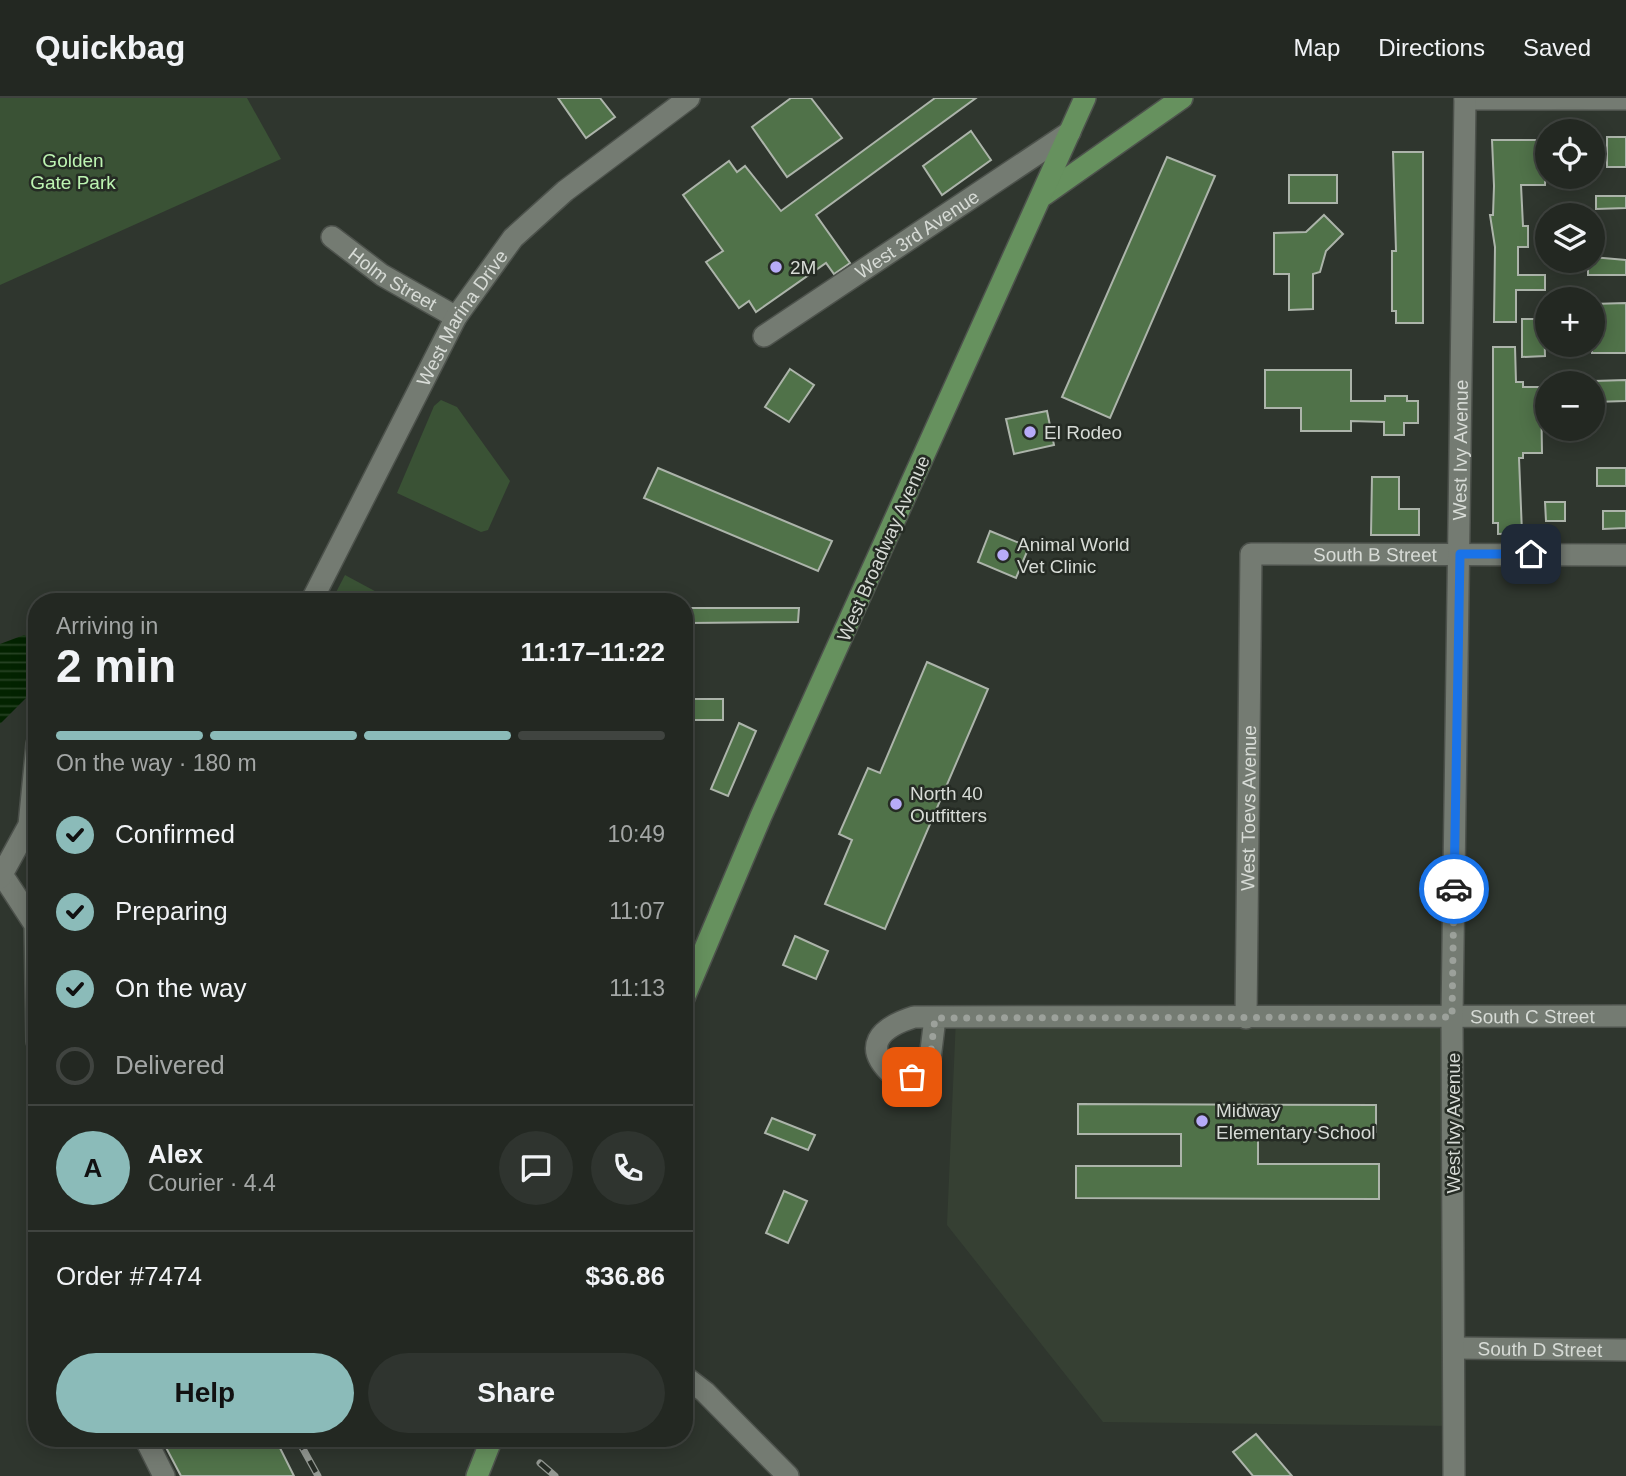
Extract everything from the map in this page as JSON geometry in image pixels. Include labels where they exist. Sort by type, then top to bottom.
[{"type":"main road","name":"West Broadway Avenue","points":[[693,977],[784,766],[1085,98]]},
{"type":"main road","points":[[1042,196],[1182,98]]},
{"type":"main road","points":[[477,1476],[488,1447]]},
{"type":"street","name":"West Marina Drive","points":[[316,593],[456,317],[513,238],[565,191],[689,98]]},
{"type":"street","points":[[1465,98],[1626,99]]},
{"type":"street","name":"West Ivy Avenue","points":[[1454,1476],[1452,1017],[1465,98]]},
{"type":"street","name":"West 3rd Avenue","points":[[764,336],[1070,132]]},
{"type":"street","name":"Holm Street","points":[[332,237],[382,275],[456,317]]},
{"type":"street","name":"South B Street","points":[[1251,596],[1251,554],[1626,555]]},
{"type":"street","name":"West Toevs Avenue","points":[[1246,1018],[1251,596]]},
{"type":"street","points":[[28,826],[1,877],[28,915]]},
{"type":"street","name":"South C Street","points":[[935,1018],[1626,1016]]},
{"type":"street","name":"South D Street","points":[[1454,1348],[1626,1350]]},
{"type":"street","points":[[693,1383],[714,1400],[788,1476]]},
{"type":"street","points":[[150,1447],[164,1476]]},
{"type":"shaded area","points":[[24,635],[28,637],[28,696],[0,724],[0,644]]},
{"type":"shaded area","name":"Midway Elementary School","points":[[1452,1017],[1454,1426],[1103,1422],[947,1225],[956,1018]]},
{"type":"green space","name":"Golden Gate Park","points":[[0,98],[247,98],[281,159],[0,285]]},
{"type":"green space","points":[[441,400],[457,407],[510,481],[488,530],[481,532],[397,493],[434,406]]},
{"type":"green space","points":[[345,575],[378,593],[336,593]]},
{"type":"building","points":[[558,98],[600,98],[615,117],[586,138]]},
{"type":"building","points":[[791,98],[811,98],[842,138],[787,177],[752,127]]},
{"type":"building","points":[[935,98],[976,98],[816,215],[850,263],[834,274],[826,263],[756,312],[749,301],[739,308],[706,262],[723,251],[683,195],[729,161],[737,172],[745,166],[781,211]]},
{"type":"building","points":[[971,131],[991,160],[942,195],[923,166]]},
{"type":"building","points":[[1607,137],[1626,137],[1626,167],[1607,167]]},
{"type":"building","points":[[1492,140],[1535,140],[1535,185],[1521,185],[1523,226],[1528,226],[1528,247],[1518,247],[1518,275],[1545,275],[1545,287],[1516,290],[1516,322],[1494,322],[1495,247],[1490,215],[1493,215]]},
{"type":"building","points":[[1393,152],[1423,152],[1423,323],[1396,323],[1396,311],[1392,311],[1392,251],[1396,251]]},
{"type":"building","points":[[1167,157],[1215,176],[1110,418],[1062,397]]},
{"type":"building","points":[[1289,175],[1337,175],[1337,203],[1289,203]]},
{"type":"building","points":[[1596,196],[1626,196],[1626,208],[1605,209],[1605,203],[1596,203]]},
{"type":"building","points":[[1324,215],[1343,234],[1326,251],[1320,272],[1313,274],[1313,309],[1289,310],[1289,274],[1274,274],[1274,233],[1306,232]]},
{"type":"building","points":[[1605,258],[1626,260],[1626,275],[1588,275],[1605,273]]},
{"type":"building","points":[[1626,303],[1626,353],[1605,353],[1605,304]]},
{"type":"building","points":[[1522,319],[1535,319],[1535,356],[1522,357]]},
{"type":"building","points":[[1493,347],[1515,347],[1516,382],[1523,382],[1523,387],[1535,387],[1535,441],[1542,441],[1542,453],[1523,453],[1523,458],[1519,458],[1522,533],[1498,534],[1498,523],[1493,523]]},
{"type":"building","points":[[790,369],[814,385],[789,422],[765,407]]},
{"type":"building","points":[[1265,370],[1351,370],[1351,401],[1385,401],[1385,396],[1407,396],[1407,401],[1418,401],[1418,423],[1404,423],[1404,435],[1384,435],[1384,422],[1351,421],[1351,431],[1301,431],[1301,408],[1265,408]]},
{"type":"building","points":[[1626,380],[1626,401],[1605,402],[1605,381]]},
{"type":"building","name":"El Rodeo","points":[[1047,411],[1054,445],[1014,454],[1006,419]]},
{"type":"building","points":[[658,468],[832,541],[818,571],[644,498]]},
{"type":"building","points":[[1597,468],[1626,468],[1626,486],[1597,486]]},
{"type":"building","points":[[1372,477],[1399,477],[1399,509],[1419,509],[1419,535],[1371,535]]},
{"type":"building","points":[[1545,502],[1565,502],[1565,521],[1546,521]]},
{"type":"building","points":[[1603,511],[1626,511],[1626,528],[1603,529]]},
{"type":"building","name":"Animal World Vet Clinic","points":[[990,531],[1029,547],[1016,578],[978,562]]},
{"type":"building","points":[[693,608],[799,608],[798,622],[693,623]]},
{"type":"building","name":"North 40 Outfitters","points":[[927,662],[988,689],[885,929],[825,904],[852,840],[839,834],[868,768],[880,773]]},
{"type":"building","points":[[693,699],[723,699],[723,720],[693,720]]},
{"type":"building","points":[[739,723],[756,731],[728,796],[711,789]]},
{"type":"building","points":[[795,936],[828,951],[816,979],[783,965]]},
{"type":"building","points":[[1078,1104],[1376,1105],[1376,1132],[1258,1132],[1258,1164],[1379,1164],[1379,1199],[1076,1198],[1076,1166],[1181,1166],[1181,1134],[1078,1134]]},
{"type":"building","points":[[772,1118],[815,1135],[808,1150],[765,1133]]},
{"type":"building","points":[[784,1191],[807,1201],[788,1243],[766,1233]]},
{"type":"building","points":[[1256,1434],[1292,1476],[1253,1476],[1233,1452]]},
{"type":"building","points":[[166,1447],[280,1447],[294,1476],[181,1476]]},
{"type":"railway","points":[[302,1447],[318,1476]]},
{"type":"railway","points":[[540,1463],[555,1476]]},
{"type":"way so far","points":[[912,1077],[929,1067],[934,1045],[935,1018],[1452,1017],[1454,889]]},
{"type":"place","name":"2M","points":[[776,267]]},
{"type":"place","name":"El Rodeo","points":[[1030,432]]},
{"type":"place","name":"Animal World Vet Clinic","points":[[1003,555]]},
{"type":"place","name":"North 40 Outfitters","points":[[896,804]]},
{"type":"place","name":"Midway Elementary School","points":[[1202,1121]]},
{"type":"route","points":[[1454,889],[1460,554],[1531,554]]}]
